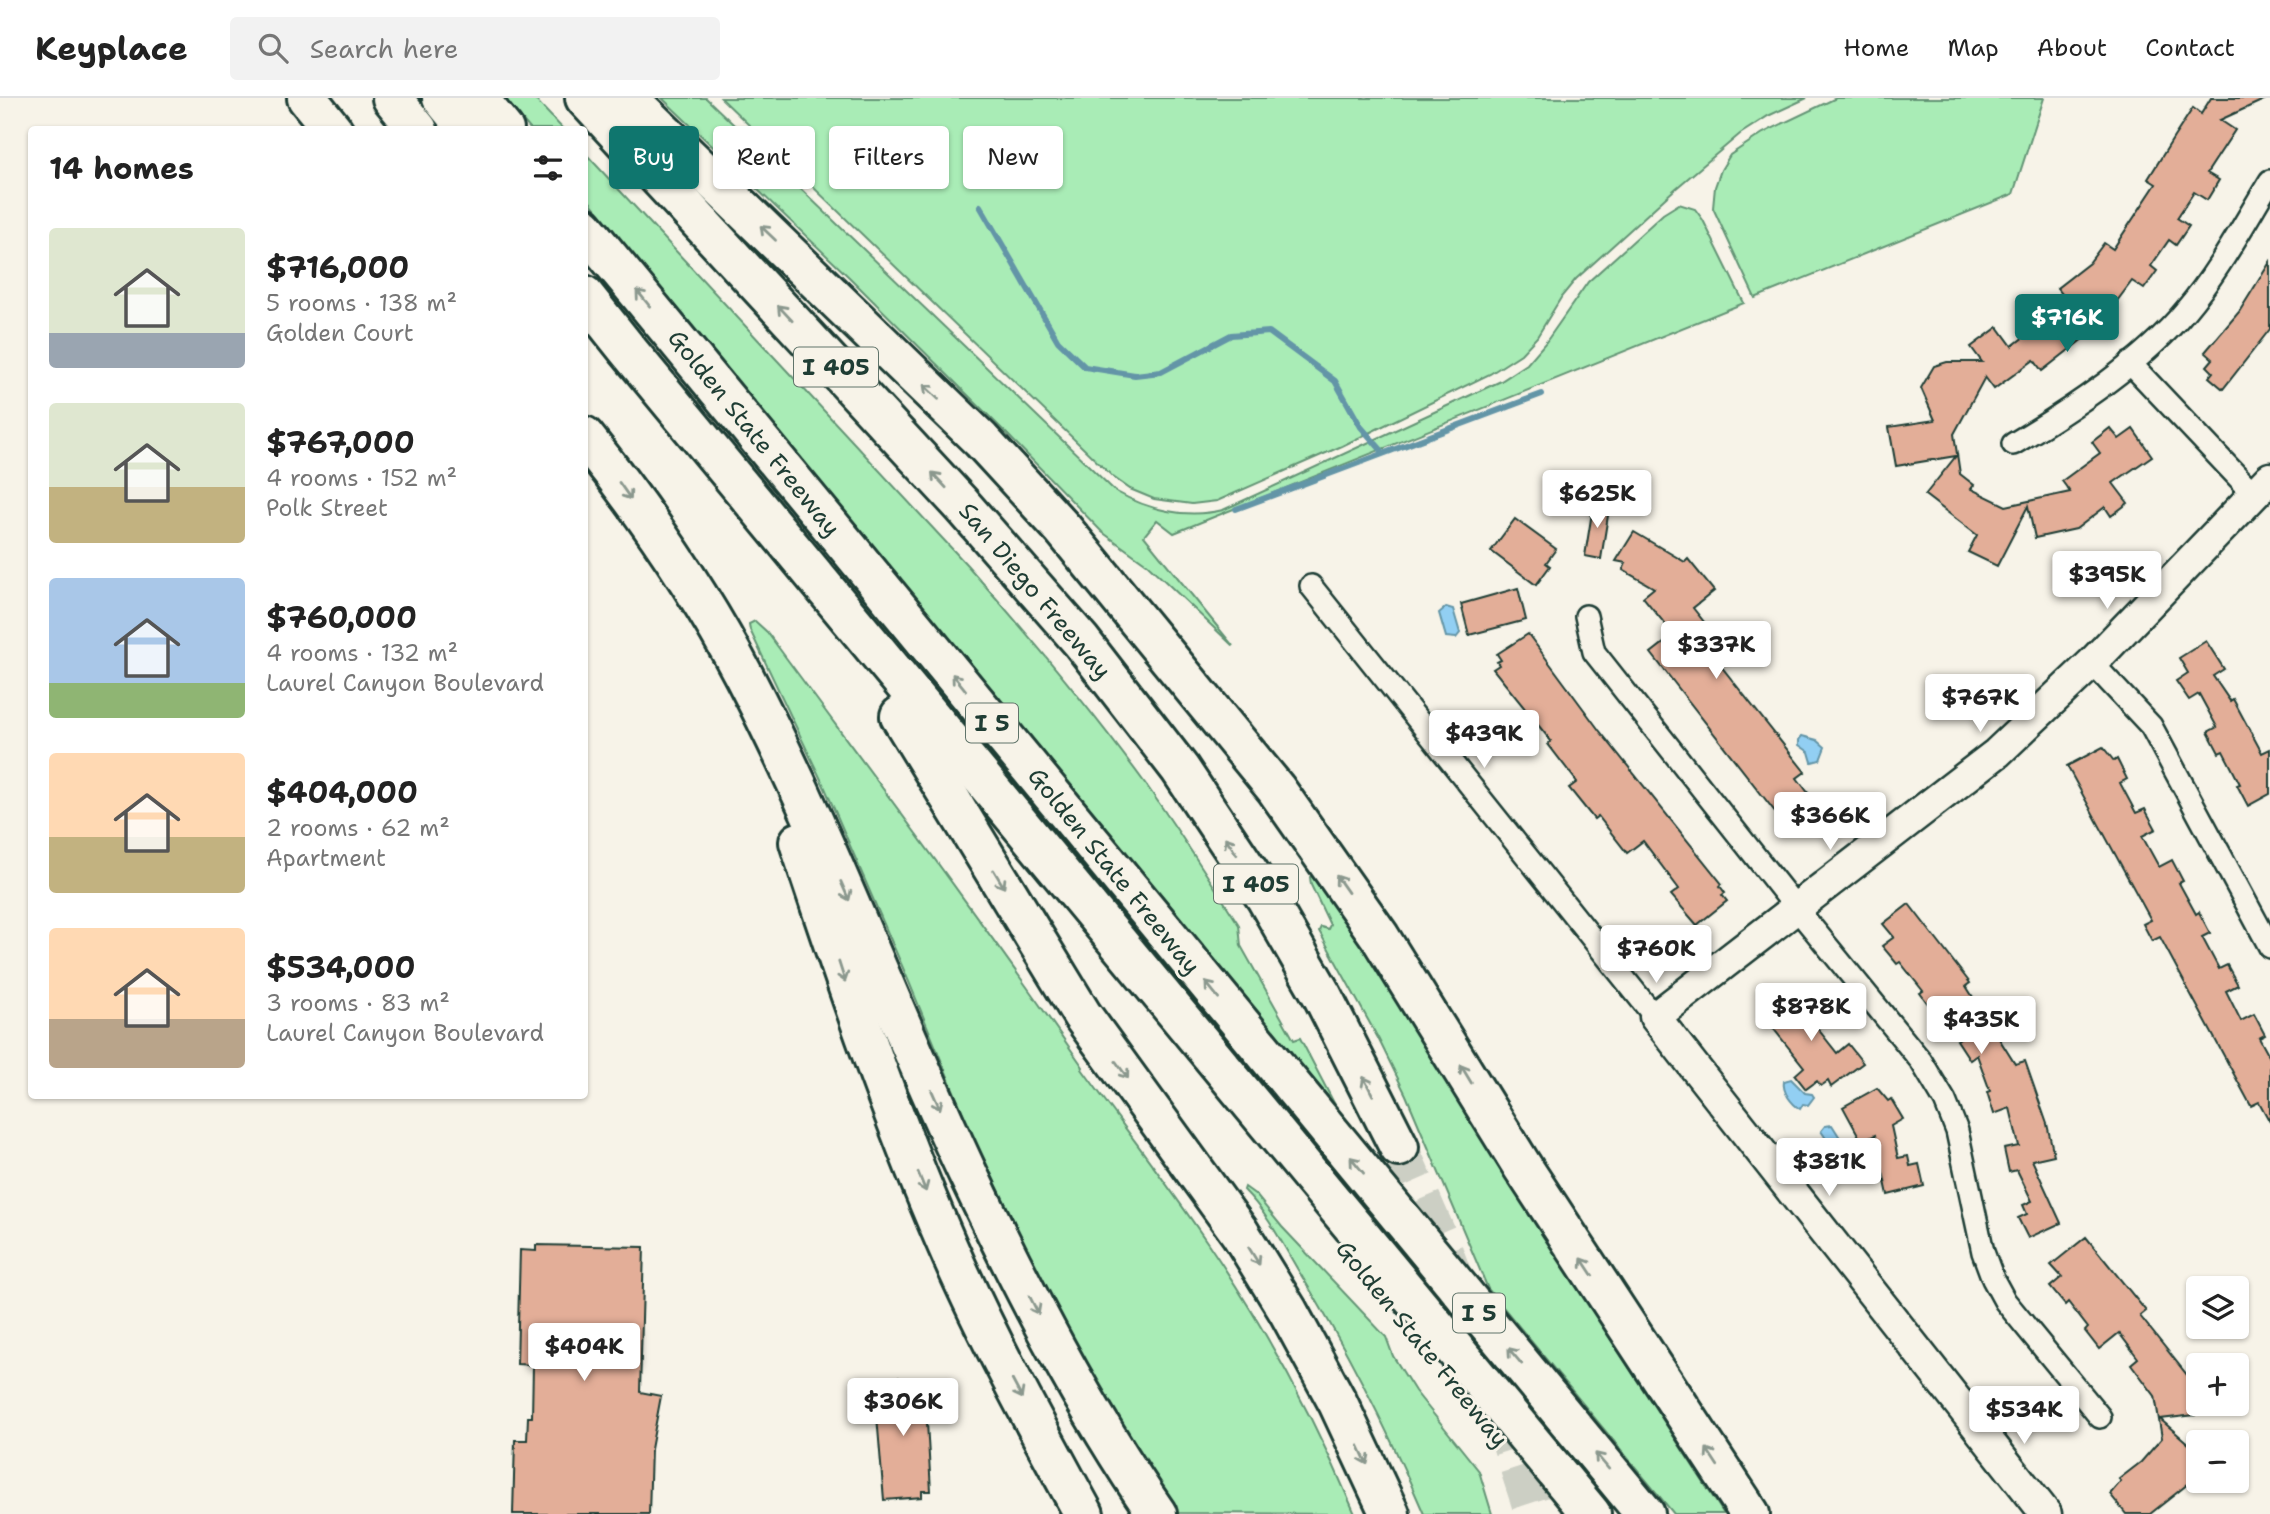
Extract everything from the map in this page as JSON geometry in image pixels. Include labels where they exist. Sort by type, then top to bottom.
[{"type":"highway","points":[[307,98],[330,126]]},
{"type":"highway","points":[[392,98],[415,126]]},
{"type":"highway","points":[[422,98],[445,126]]},
{"type":"highway","points":[[442,98],[465,126]]},
{"type":"highway","points":[[478,98],[501,126]]},
{"type":"highway","name":"San Diego Freeway","points":[[585,98],[953,495],[1098,662],[1180,769],[1266,898],[1323,997],[1399,1147]]},
{"type":"highway","points":[[628,98],[981,440],[1063,530],[1276,789],[1380,937],[1521,1166],[1750,1514]]},
{"type":"highway","name":"Golden State Freeway","points":[[588,232],[1645,1514]]},
{"type":"highway","points":[[588,277],[1353,1202],[1400,1218]]},
{"type":"highway","points":[[588,300],[1591,1514]]},
{"type":"highway","name":"Golden State Freeway","points":[[588,337],[1563,1514]]},
{"type":"highway","points":[[588,441],[699,597],[743,674],[795,779],[981,1199],[1055,1348],[1127,1470],[1157,1514]]},
{"type":"highway","points":[[743,674],[860,1028],[942,1233],[1014,1384],[1084,1514]]},
{"type":"highway","points":[[900,716],[1082,1015],[1240,1234],[1288,1311],[1338,1403],[1390,1514]]},
{"type":"street","points":[[2012,444],[2045,425],[2130,363],[2184,312],[2221,263],[2270,181]]},
{"type":"street","points":[[1656,1017],[1997,753],[2092,663],[2262,486],[2130,363]]},
{"type":"street","points":[[1311,586],[1656,1017],[2046,1514]]},
{"type":"street","points":[[1586,616],[1594,652],[1921,1061],[1945,1101],[1957,1131],[1983,1252],[1993,1279],[2005,1301],[2099,1417]]},
{"type":"street","points":[[2092,663],[2151,726],[2270,947]]},
{"type":"green space","points":[[504,98],[534,98],[560,126],[527,126]]},
{"type":"green space","points":[[662,98],[706,98],[735,126],[713,126],[713,147],[699,133],[699,126],[691,126]]},
{"type":"green space","points":[[721,98],[1807,98],[1768,116],[1740,134],[1674,190],[1576,279],[1562,296],[1537,337],[1521,354],[1490,374],[1342,446],[1217,501],[1192,504],[1154,499],[1130,489],[1113,477],[815,189],[815,126],[750,126]]},
{"type":"green space","points":[[1836,98],[2044,98],[2013,194],[1755,298],[1713,208],[1715,187],[1721,170],[1730,155],[1763,133]]},
{"type":"green space","points":[[588,156],[609,179],[609,189],[618,189],[967,565],[1082,701],[1126,757],[1194,855],[1239,925],[1241,946],[1294,1040],[1300,1038],[1335,1105],[588,200]]},
{"type":"green space","points":[[757,189],[801,189],[1115,491],[1154,508],[1195,514],[1223,510],[1501,381],[1527,364],[1546,342],[1588,282],[1663,214],[1679,204],[1695,209],[1703,220],[1744,303],[1174,533],[1157,520],[1144,536],[1233,646],[1148,565],[1102,532],[850,278]]},
{"type":"green space","points":[[755,621],[767,632],[966,902],[1207,1242],[1288,1375],[1355,1514],[1177,1513],[1073,1347],[983,1162],[825,788],[750,630],[749,624]]},
{"type":"green space","points":[[1310,877],[1317,877],[1466,1105],[1615,1346],[1724,1514],[1674,1514],[1488,1289],[1406,1095],[1319,931],[1321,927],[1328,929],[1330,925],[1311,885]]},
{"type":"green space","points":[[1245,1187],[1256,1195],[1282,1227],[1386,1337],[1393,1356],[1415,1391],[1479,1471],[1492,1514],[1424,1514],[1350,1359],[1274,1228],[1244,1190]]},
{"type":"water","points":[[1446,607],[1453,609],[1460,633],[1456,638],[1446,637],[1439,613]]},
{"type":"water","points":[[1509,713],[1517,713],[1520,719],[1514,740],[1508,739],[1498,723],[1505,720]]},
{"type":"water","points":[[1802,736],[1817,740],[1825,747],[1820,760],[1812,762],[1809,752],[1799,745]]},
{"type":"water","points":[[1791,1079],[1805,1093],[1814,1097],[1808,1105],[1803,1104],[1800,1109],[1786,1093],[1784,1081]]},
{"type":"water","points":[[1832,1125],[1844,1144],[1837,1151],[1832,1151],[1828,1144],[1822,1143],[1825,1137],[1821,1131],[1825,1126]]},
{"type":"building","points":[[2211,98],[2268,98],[2220,120],[2235,130],[2207,173],[2219,180],[2207,200],[2194,192],[2177,218],[2189,226],[2176,245],[2169,240],[2151,266],[2157,271],[2144,289],[2132,281],[2111,309],[2102,316],[2104,318],[2096,324],[2098,327],[2042,371],[2034,360],[1994,389],[1985,377],[1954,434],[1960,474],[1974,485],[1971,489],[2006,506],[2070,492],[2062,481],[2100,453],[2092,442],[2110,428],[2119,439],[2133,429],[2152,456],[2113,483],[2128,503],[2111,516],[2105,507],[2076,529],[2035,538],[2028,506],[1997,566],[1968,552],[1977,535],[1925,495],[1956,456],[1896,466],[1889,427],[1935,420],[1921,388],[1934,366],[1947,362],[1982,362],[1971,347],[1998,327],[2012,346],[2058,311],[2052,303],[2063,295],[2057,288],[2089,263],[2104,243],[2113,249],[2156,184],[2148,179],[2174,137],[2193,108],[2201,114]]},
{"type":"building","points":[[2270,262],[2270,329],[2223,389],[2209,377],[2213,372],[2207,366],[2213,359],[2205,352],[2239,312]]},
{"type":"building","points":[[1594,500],[1610,503],[1601,559],[1585,556]]},
{"type":"building","points":[[1515,519],[1556,549],[1546,563],[1550,566],[1536,585],[1491,551]]},
{"type":"building","points":[[1634,532],[1685,562],[1688,559],[1714,591],[1693,608],[1724,647],[1713,656],[1805,772],[1797,778],[1827,818],[1813,829],[1809,823],[1802,828],[1796,821],[1787,827],[1651,653],[1674,635],[1643,597],[1654,588],[1623,570],[1626,563],[1616,561]]},
{"type":"building","points":[[1518,588],[1526,620],[1469,635],[1461,604]]},
{"type":"building","points":[[1528,634],[1599,730],[1722,884],[1720,886],[1725,893],[1722,895],[1727,901],[1697,925],[1671,895],[1679,889],[1643,841],[1627,853],[1598,816],[1594,819],[1569,788],[1577,782],[1548,744],[1551,741],[1493,669],[1501,660],[1497,654]]},
{"type":"building","points":[[2206,641],[2224,669],[2213,676],[2230,701],[2233,699],[2262,753],[2270,749],[2270,794],[2248,806],[2223,751],[2219,753],[2208,732],[2217,727],[2199,694],[2189,700],[2176,681],[2188,673],[2179,658]]},
{"type":"building","points":[[2103,747],[2114,761],[2117,759],[2127,779],[2120,783],[2136,813],[2145,809],[2156,829],[2142,836],[2159,867],[2172,860],[2183,881],[2179,883],[2210,933],[2202,937],[2219,969],[2227,965],[2238,985],[2226,991],[2241,1021],[2254,1014],[2265,1035],[2259,1038],[2270,1058],[2270,1122],[2259,1102],[2251,1106],[2160,937],[2152,941],[2143,924],[2151,920],[2067,766]]},
{"type":"building","points":[[1909,904],[1970,983],[1966,986],[2015,1064],[2025,1061],[2047,1124],[2054,1155],[2032,1160],[2061,1223],[2028,1238],[2018,1218],[2027,1214],[2023,1205],[2032,1201],[2017,1170],[2009,1172],[2004,1149],[2019,1146],[2010,1108],[1994,1114],[1987,1092],[1990,1091],[1977,1055],[1970,1060],[1957,1040],[1965,1035],[1945,1003],[1934,1012],[1920,993],[1923,991],[1900,962],[1897,964],[1882,946],[1894,937],[1883,924]]},
{"type":"building","points":[[1785,994],[1790,1000],[1797,995],[1803,1003],[1811,996],[1825,1015],[1814,1024],[1837,1053],[1848,1044],[1863,1063],[1831,1087],[1828,1081],[1821,1086],[1817,1081],[1806,1089],[1795,1075],[1804,1067],[1769,1023],[1779,1016],[1771,1006]]},
{"type":"building","points":[[1877,1088],[1888,1101],[1891,1099],[1903,1119],[1891,1126],[1898,1158],[1908,1156],[1910,1166],[1919,1164],[1924,1186],[1888,1195],[1875,1135],[1862,1142],[1843,1107]]},
{"type":"building","points":[[2086,1237],[2146,1311],[2140,1316],[2186,1374],[2186,1416],[2160,1419],[2186,1442],[2186,1486],[2150,1514],[2126,1514],[2110,1494],[2121,1481],[2119,1479],[2141,1462],[2162,1438],[2155,1396],[2131,1364],[2138,1358],[2119,1333],[2099,1349],[2085,1331],[2088,1328],[2068,1302],[2065,1305],[2050,1287],[2062,1277],[2051,1265]]},
{"type":"building","points":[[536,1245],[644,1247],[640,1392],[661,1396],[651,1449],[649,1514],[513,1514],[515,1440],[527,1440],[528,1417],[532,1417],[533,1365],[517,1364],[520,1250],[536,1251]]},
{"type":"building","points":[[897,1377],[925,1388],[931,1491],[922,1491],[922,1497],[884,1500],[874,1380]]},
{"type":"waterway","points":[[980,206],[1058,341],[1085,367],[1135,375],[1161,372],[1231,335],[1269,332],[1335,381],[1361,427],[1383,452]]},
{"type":"waterway","points":[[1236,509],[1542,394]]},
{"type":"tunnel","points":[[1399,1147],[1442,1246],[1481,1352],[1534,1514]]}]
